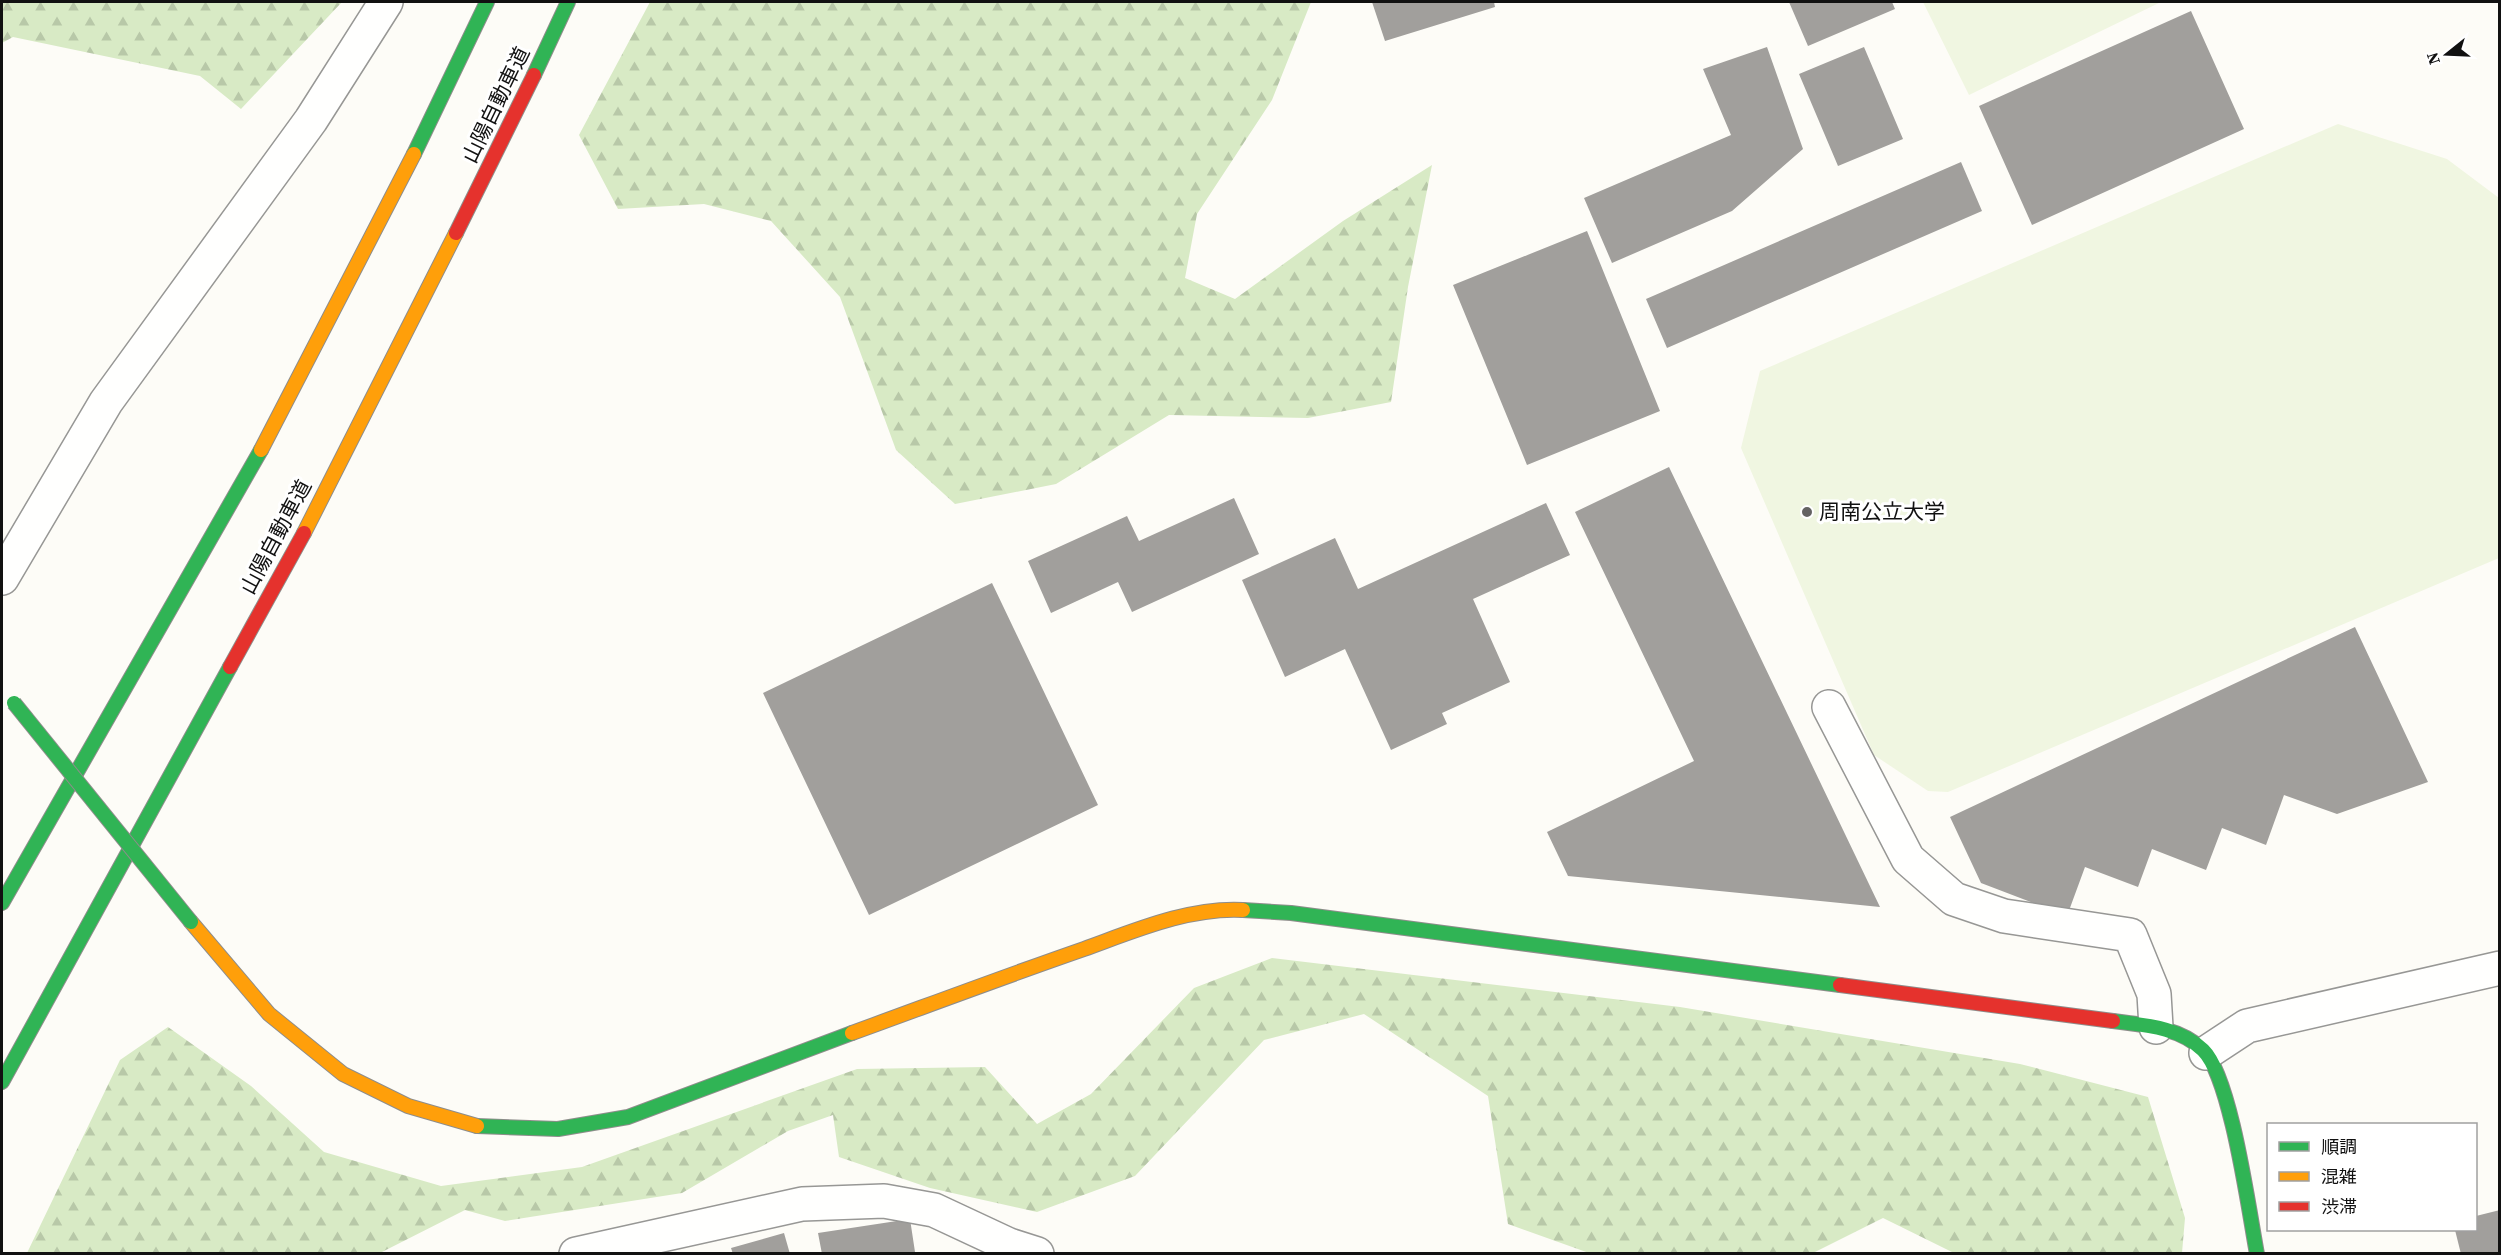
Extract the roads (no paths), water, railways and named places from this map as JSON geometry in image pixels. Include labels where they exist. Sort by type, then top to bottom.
[{"type":"main road","points":[[2,903],[241,488],[436,112],[487,2]]},
{"type":"main road","name":"山陽自動車道","points":[[2,1082],[308,525],[503,141],[568,2]]},
{"type":"main road","points":[[11,699],[191,922],[269,1014],[343,1074],[408,1106],[480,1127],[558,1129],[628,1117],[1014,973],[1166,920],[1228,909],[1291,913],[2156,1028],[2177,1033],[2206,1053],[2222,1086],[2257,1254]]},
{"type":"street","points":[[2,578],[106,402],[311,120],[386,2]]},
{"type":"street","points":[[1829,707],[1908,859],[1954,898],[1994,912],[2130,935],[2154,994],[2156,1028]]},
{"type":"street","points":[[2206,1053],[2247,1026],[2499,968]]},
{"type":"street","points":[[576,1254],[802,1204],[884,1201],[934,1210],[1009,1245],[1036,1254]]},
{"type":"place","name":"周南公立大学","points":[[1807,512]]}]
